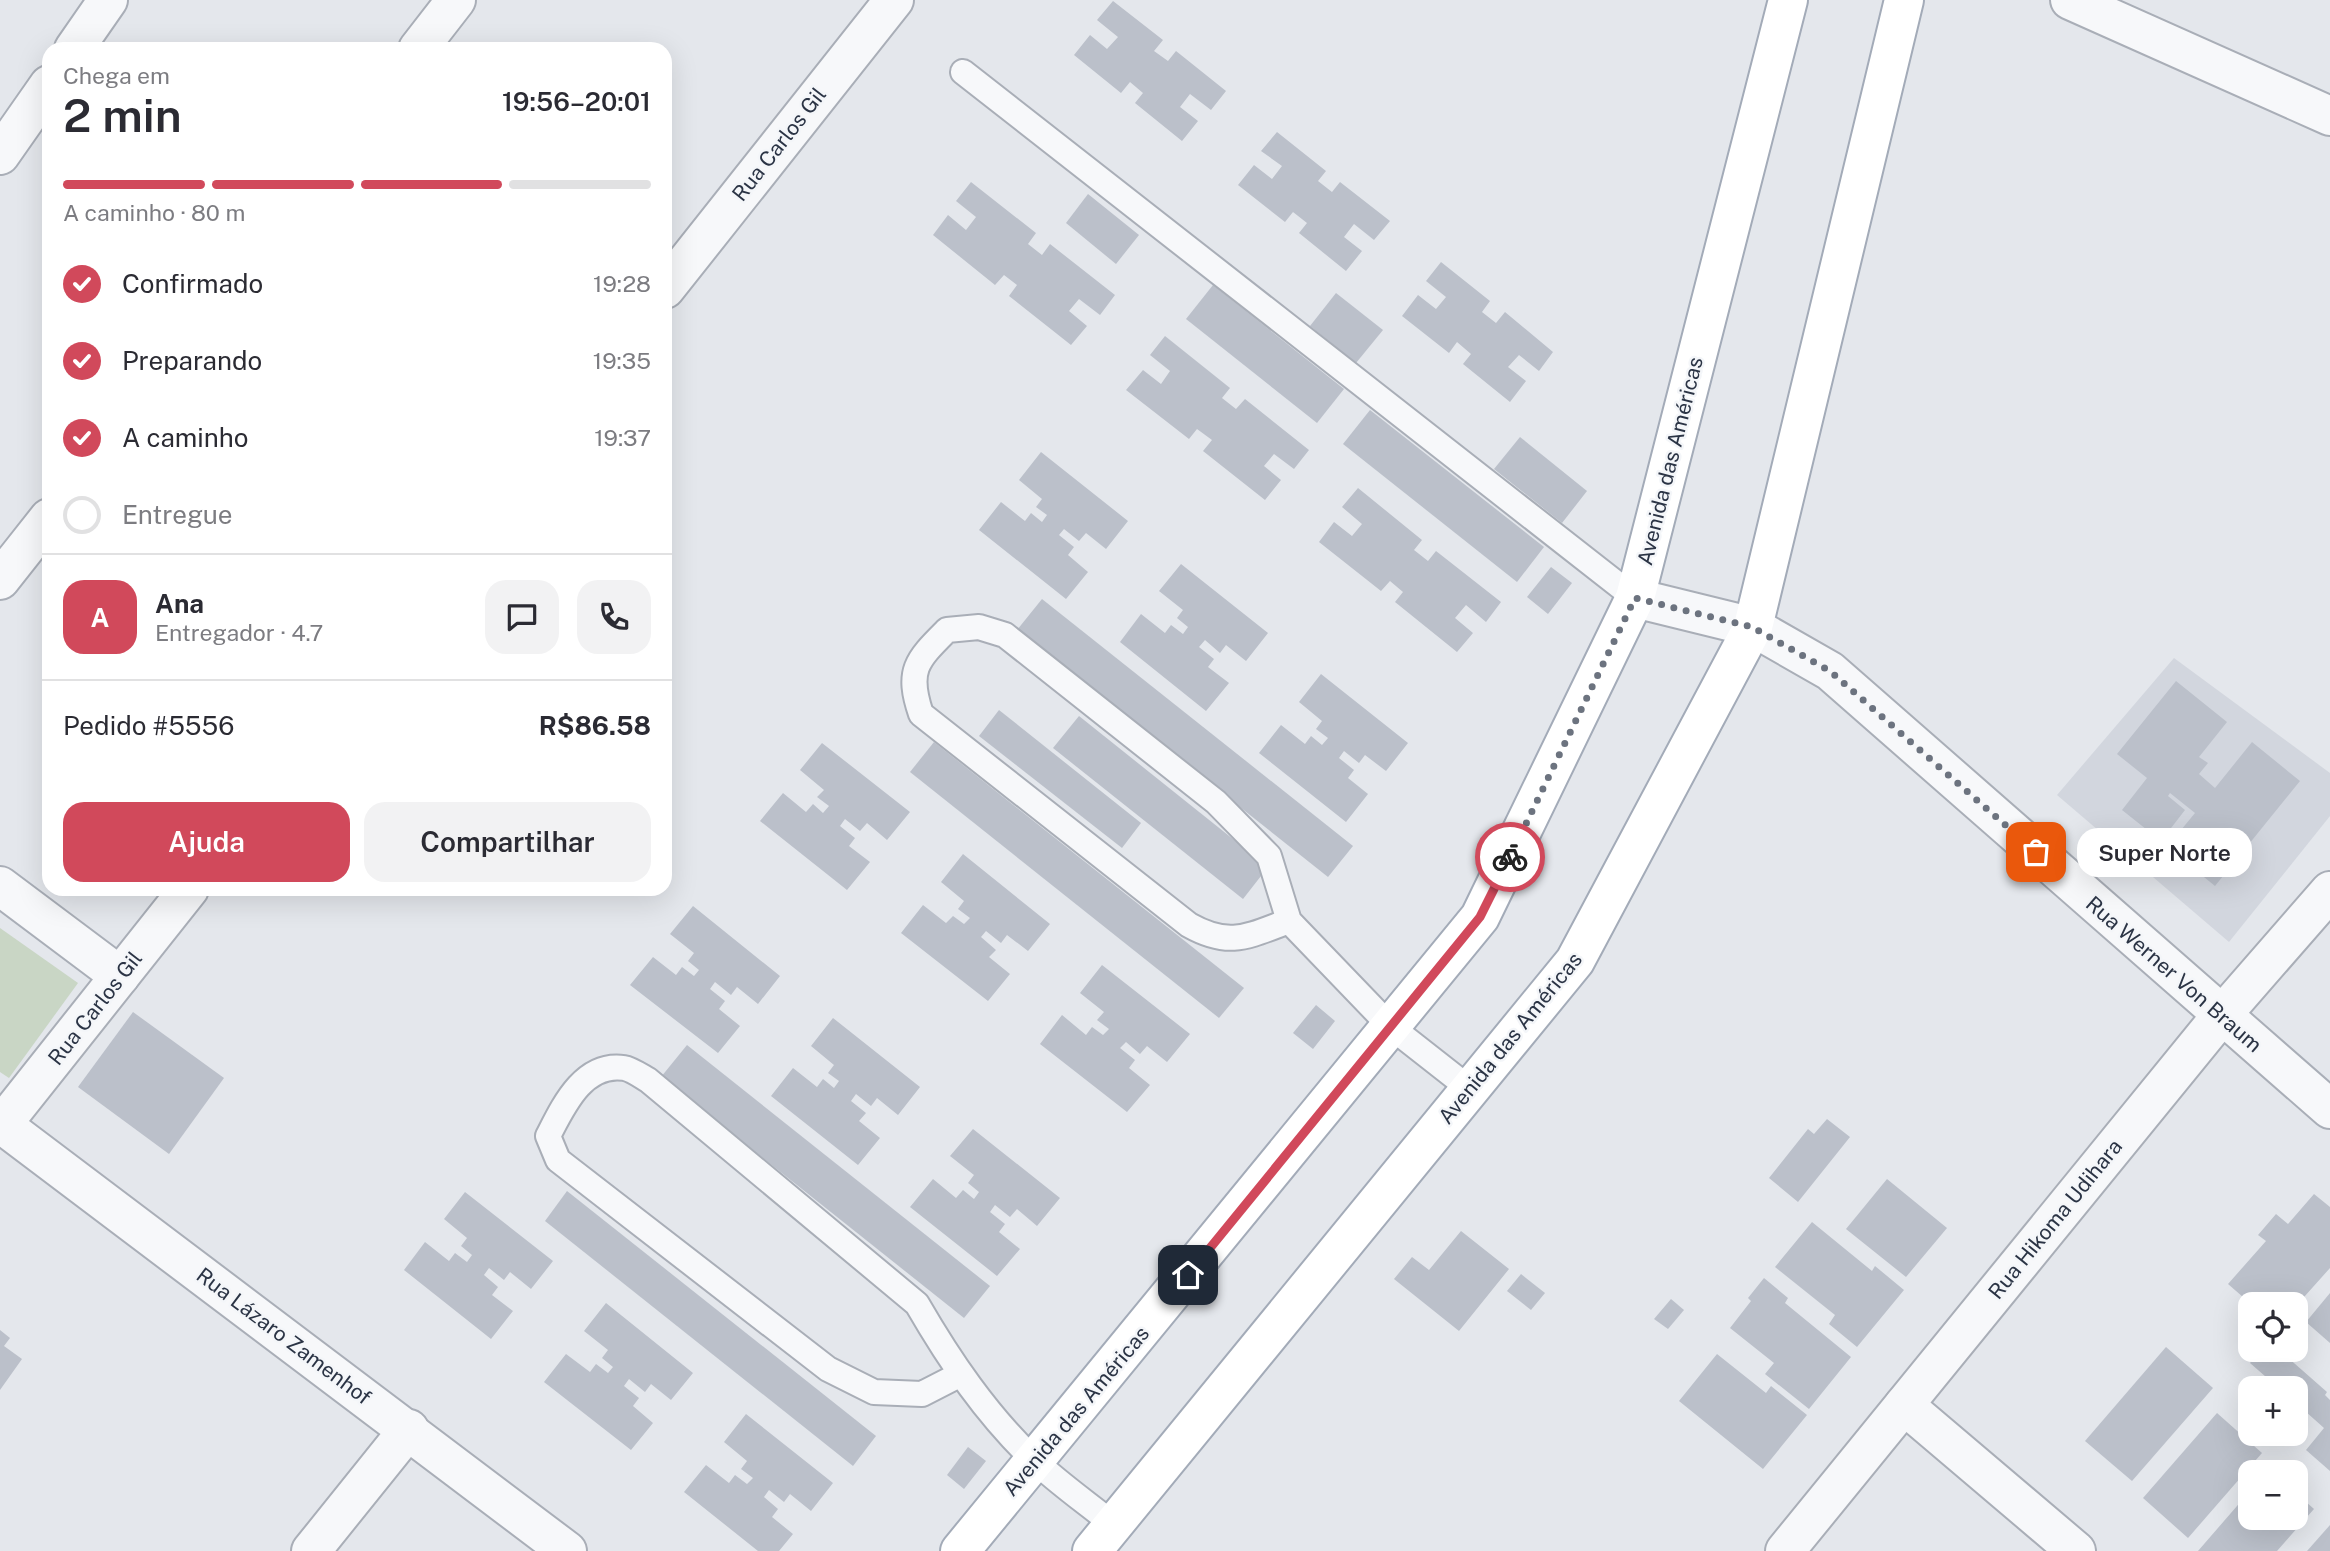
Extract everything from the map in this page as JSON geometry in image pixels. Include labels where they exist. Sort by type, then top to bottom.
[{"type":"main road","name":"Avenida das Américas","points":[[960,1551],[1480,917],[1635,598],[1788,0]]},
{"type":"main road","name":"Avenida das Américas","points":[[1103,1538],[1575,961],[1752,627],[1904,0]]},
{"type":"street","points":[[79,42],[108,0]]},
{"type":"street","points":[[423,42],[456,0]]},
{"type":"street","name":"Rua Carlos Gil","points":[[672,280],[894,0]]},
{"type":"street","points":[[2070,0],[2330,116]]},
{"type":"street","points":[[0,155],[42,95]]},
{"type":"street","points":[[0,580],[42,527]]},
{"type":"street","name":"Rua Werner Von Braum","points":[[1635,598],[1752,627],[1830,671],[2330,1109]]},
{"type":"street","points":[[0,886],[120,976]]},
{"type":"street","name":"Rua Hikoma Udihara","points":[[1785,1551],[2221,1016],[2330,891]]},
{"type":"street","name":"Rua Carlos Gil","points":[[1,1125],[183,896]]},
{"type":"street","name":"Rua Lázaro Zamenhof","points":[[1,1125],[409,1429],[567,1551]]},
{"type":"street","points":[[1904,1405],[2076,1551]]},
{"type":"street","points":[[311,1551],[409,1429]]},
{"type":"lane","points":[[963,72],[1635,598]]},
{"type":"lane","points":[[1289,922],[1238,940],[1209,936],[1189,925],[920,713],[913,691],[918,660],[947,630],[979,627],[1005,635],[1216,802],[1269,856],[1289,922],[1391,1027],[1470,1089]]},
{"type":"lane","points":[[961,1374],[922,1394],[874,1392],[828,1369],[558,1160],[548,1136],[571,1091],[603,1070],[625,1068],[648,1080],[917,1304],[987,1411],[1103,1538]]},
{"type":"shaded area","points":[[2174,658],[2330,773],[2330,816],[2229,942],[2057,795]]},
{"type":"green space","points":[[0,928],[78,983],[9,1078],[0,1072]]},
{"type":"building","points":[[1113,1],[1163,40],[1154,51],[1168,61],[1176,51],[1226,91],[1211,110],[1190,94],[1180,107],[1198,121],[1182,141],[1135,103],[1143,93],[1130,82],[1121,93],[1074,55],[1090,35],[1107,49],[1118,37],[1097,20]]},
{"type":"building","points":[[1277,132],[1326,171],[1318,181],[1332,192],[1340,182],[1390,221],[1374,240],[1354,224],[1344,237],[1362,251],[1346,271],[1299,233],[1307,223],[1293,212],[1285,222],[1238,185],[1254,165],[1272,179],[1282,166],[1261,151]]},
{"type":"building","points":[[971,182],[1036,233],[1028,244],[1042,255],[1050,244],[1115,295],[1100,315],[1079,299],[1069,311],[1087,326],[1071,345],[1009,296],[1017,285],[1004,275],[995,285],[933,235],[948,215],[966,230],[976,217],[956,201]]},
{"type":"building","points":[[1088,194],[1139,235],[1116,264],[1066,223]]},
{"type":"building","points":[[1441,262],[1490,301],[1482,312],[1496,323],[1505,312],[1553,352],[1539,371],[1519,355],[1508,367],[1526,381],[1510,402],[1463,364],[1471,354],[1457,342],[1449,353],[1402,316],[1418,295],[1436,309],[1446,297],[1426,281]]},
{"type":"building","points":[[1213,285],[1344,389],[1317,423],[1186,319]]},
{"type":"building","points":[[1336,293],[1383,330],[1356,363],[1310,326]]},
{"type":"building","points":[[1165,336],[1230,388],[1222,398],[1236,409],[1245,399],[1309,450],[1294,469],[1274,454],[1264,466],[1281,480],[1265,500],[1203,451],[1212,440],[1197,429],[1189,439],[1126,390],[1143,370],[1161,384],[1170,371],[1150,355]]},
{"type":"building","points":[[1370,410],[1544,547],[1517,582],[1343,444]]},
{"type":"building","points":[[1520,437],[1587,491],[1562,523],[1494,469]]},
{"type":"building","points":[[1041,452],[1128,521],[1106,549],[1086,533],[1079,541],[1064,529],[1059,535],[1074,547],[1068,555],[1088,572],[1066,599],[979,530],[1001,502],[1025,521],[1031,513],[1042,522],[1047,515],[1036,507],[1042,499],[1019,480]]},
{"type":"building","points":[[1358,488],[1422,540],[1414,550],[1428,561],[1436,551],[1501,602],[1486,622],[1466,605],[1455,618],[1473,633],[1457,652],[1395,602],[1403,592],[1390,581],[1381,591],[1319,542],[1334,522],[1352,536],[1362,524],[1342,507]]},
{"type":"building","points":[[1181,564],[1268,633],[1246,661],[1226,645],[1220,653],[1205,640],[1199,647],[1214,659],[1208,667],[1229,683],[1206,711],[1120,642],[1141,614],[1165,633],[1171,625],[1183,634],[1188,627],[1177,618],[1183,610],[1159,591]]},
{"type":"building","points":[[1551,567],[1572,583],[1548,614],[1527,597]]},
{"type":"building","points":[[1042,599],[1353,846],[1328,877],[1017,630]]},
{"type":"building","points":[[1321,674],[1408,743],[1386,771],[1365,755],[1359,763],[1344,751],[1339,758],[1354,770],[1348,778],[1368,794],[1346,822],[1259,753],[1281,725],[1305,744],[1311,736],[1322,745],[1328,738],[1316,729],[1322,721],[1299,702]]},
{"type":"building","points":[[2176,681],[2227,722],[2199,757],[2208,763],[2199,774],[2215,788],[2252,742],[2300,781],[2215,886],[2167,847],[2195,813],[2170,793],[2168,796],[2185,810],[2161,841],[2122,810],[2147,778],[2117,754]]},
{"type":"building","points":[[999,710],[1141,823],[1122,848],[979,736]]},
{"type":"building","points":[[1079,716],[1268,867],[1243,899],[1053,748]]},
{"type":"building","points":[[934,742],[1244,988],[1219,1018],[910,772]]},
{"type":"building","points":[[822,743],[910,812],[887,840],[867,823],[860,831],[845,819],[840,826],[855,838],[849,846],[870,862],[847,890],[760,821],[783,793],[806,812],[813,804],[823,813],[829,806],[817,797],[824,790],[800,770]]},
{"type":"building","points":[[963,854],[1050,924],[1028,951],[1007,935],[1001,943],[986,931],[981,937],[996,950],[989,957],[1010,974],[988,1001],[901,933],[923,905],[946,923],[953,916],[964,924],[970,918],[958,909],[964,901],[941,882]]},
{"type":"building","points":[[693,906],[780,976],[758,1004],[737,987],[731,995],[715,982],[710,989],[725,1001],[719,1009],[740,1026],[718,1053],[630,985],[653,957],[676,975],[682,967],[694,976],[699,970],[688,961],[694,953],[670,934]]},
{"type":"building","points":[[1102,965],[1190,1034],[1167,1062],[1147,1046],[1140,1054],[1126,1042],[1120,1048],[1135,1060],[1129,1068],[1150,1085],[1127,1112],[1040,1044],[1062,1015],[1086,1035],[1092,1027],[1103,1035],[1109,1029],[1097,1020],[1104,1012],[1080,993]]},
{"type":"building","points":[[1316,1005],[1335,1021],[1313,1049],[1293,1033]]},
{"type":"building","points":[[133,1012],[224,1078],[169,1154],[78,1087]]},
{"type":"building","points":[[833,1018],[920,1087],[898,1115],[877,1098],[871,1106],[856,1094],[851,1101],[866,1113],[859,1121],[880,1138],[858,1165],[771,1096],[793,1068],[817,1087],[823,1079],[834,1088],[839,1081],[828,1073],[834,1065],[811,1046]]},
{"type":"building","points":[[687,1045],[990,1286],[964,1318],[661,1077]]},
{"type":"building","points":[[1827,1119],[1850,1137],[1798,1202],[1769,1178],[1808,1129],[1814,1134]]},
{"type":"building","points":[[973,1129],[1060,1198],[1037,1226],[1017,1209],[1010,1217],[995,1205],[990,1212],[1005,1224],[999,1232],[1020,1249],[997,1276],[910,1207],[933,1179],[956,1198],[963,1190],[974,1199],[979,1192],[968,1183],[974,1175],[950,1156]]},
{"type":"building","points":[[1887,1179],[1947,1228],[1906,1277],[1846,1229]]},
{"type":"building","points":[[567,1191],[876,1436],[853,1466],[545,1221]]},
{"type":"building","points":[[465,1192],[553,1261],[531,1289],[510,1272],[504,1280],[489,1268],[484,1275],[498,1287],[492,1295],[513,1311],[491,1339],[404,1270],[425,1242],[449,1261],[455,1253],[467,1262],[472,1255],[461,1246],[467,1238],[444,1219]]},
{"type":"building","points":[[2314,1194],[2330,1207],[2330,1268],[2308,1293],[2238,1293],[2228,1284],[2266,1241],[2258,1235],[2276,1214],[2288,1224]]},
{"type":"building","points":[[1812,1222],[1872,1271],[1875,1266],[1904,1290],[1857,1347],[1829,1324],[1835,1315],[1775,1267]]},
{"type":"building","points":[[1461,1231],[1509,1269],[1459,1331],[1394,1279],[1412,1257],[1429,1270]]},
{"type":"building","points":[[1521,1274],[1545,1293],[1531,1310],[1507,1291]]},
{"type":"building","points":[[1764,1278],[1788,1298],[1785,1303],[1851,1357],[1809,1409],[1765,1374],[1774,1363],[1730,1328],[1751,1301],[1748,1298]]},
{"type":"building","points":[[2330,1293],[2330,1343],[2308,1324],[2308,1320]]},
{"type":"building","points":[[1671,1299],[1684,1310],[1668,1329],[1654,1319]]},
{"type":"building","points":[[606,1303],[693,1373],[671,1400],[651,1384],[645,1392],[629,1379],[624,1386],[639,1398],[633,1406],[653,1423],[631,1450],[544,1382],[566,1354],[590,1372],[596,1364],[608,1373],[613,1367],[602,1358],[608,1350],[584,1331]]},
{"type":"building","points":[[0,1330],[10,1338],[4,1346],[22,1359],[0,1390]]},
{"type":"building","points":[[2166,1347],[2213,1388],[2132,1481],[2085,1441]]},
{"type":"building","points":[[1717,1354],[1766,1393],[1771,1386],[1807,1415],[1763,1469],[1679,1401]]},
{"type":"building","points":[[2293,1362],[2327,1392],[2325,1395],[2330,1400],[2330,1471],[2306,1450],[2324,1428],[2308,1414],[2308,1376],[2265,1376],[2250,1363]]},
{"type":"building","points":[[2217,1413],[2238,1432],[2238,1446],[2254,1446],[2262,1453],[2256,1460],[2238,1460],[2238,1481],[2188,1538],[2143,1498]]},
{"type":"building","points":[[746,1414],[833,1483],[811,1511],[790,1494],[784,1502],[769,1490],[764,1497],[778,1509],[772,1517],[793,1534],[779,1551],[758,1551],[684,1492],[706,1465],[729,1483],[735,1475],[747,1484],[753,1478],[741,1469],[747,1461],[724,1442]]},
{"type":"building","points":[[968,1447],[986,1461],[964,1489],[947,1475]]},
{"type":"building","points":[[2308,1504],[2314,1509],[2308,1516]]},
{"type":"building","points":[[2238,1505],[2238,1530],[2296,1530],[2277,1551],[2198,1551]]},
{"type":"building","points":[[2330,1525],[2330,1551],[2307,1551]]},
{"type":"way so far","points":[[1510,857],[1635,598],[1752,627],[1830,671],[2036,852]]},
{"type":"place","name":"Super Norte","points":[[2036,852]]},
{"type":"route","points":[[1188,1275],[1480,917],[1510,857]]}]
